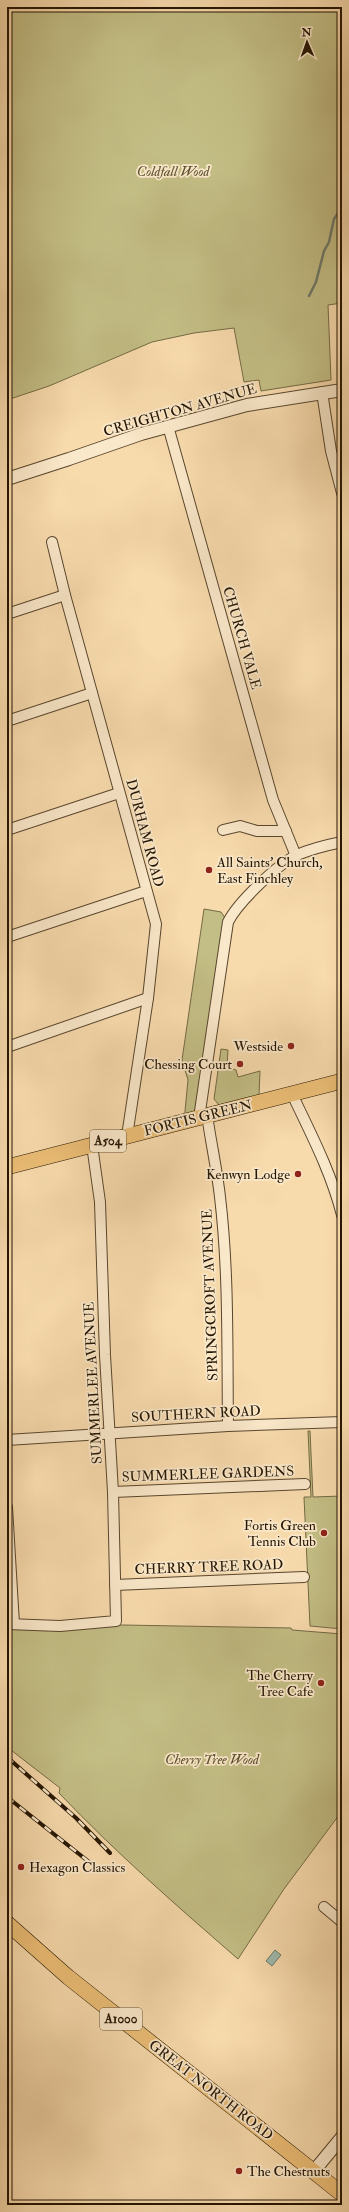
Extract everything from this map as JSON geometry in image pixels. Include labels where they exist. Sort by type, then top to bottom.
[{"type":"main road","name":"FORTIS GREEN","points":[[7,1167],[342,1081]]},
{"type":"main road","name":"GREAT NORTH ROAD","points":[[7,1923],[68,1977],[342,2194]]},
{"type":"street","name":"CREIGHTON AVENUE","points":[[7,479],[168,426],[246,405],[342,390]]},
{"type":"street","points":[[322,392],[331,451],[342,493]]},
{"type":"street","name":"CHURCH VALE","points":[[168,426],[273,800],[296,856]]},
{"type":"street","name":"DURHAM ROAD","points":[[52,542],[64,595],[156,924],[148,998],[127,1136]]},
{"type":"street","points":[[7,614],[64,595]]},
{"type":"street","points":[[7,721],[92,693]]},
{"type":"street","points":[[7,830],[120,793]]},
{"type":"street","points":[[223,830],[240,826],[257,831],[286,832]]},
{"type":"street","name":"SPRINGCROFT AVENUE","points":[[228,1426],[227,1304],[220,1196],[203,1116],[228,922],[247,897],[269,876],[296,856],[342,842]]},
{"type":"street","points":[[7,937],[146,891]]},
{"type":"street","points":[[7,1047],[148,998]]},
{"type":"street","points":[[292,1094],[320,1150],[336,1192],[342,1215]]},
{"type":"street","name":"SUMMERLEE AVENUE","points":[[11,1624],[60,1626],[116,1621],[113,1492],[109,1433],[100,1202],[92,1145]]},
{"type":"street","name":"SOUTHERN ROAD","points":[[7,1440],[228,1426],[342,1422]]},
{"type":"street","name":"SUMMERLEE GARDENS","points":[[113,1492],[305,1484]]},
{"type":"street","points":[[7,1508],[11,1624]]},
{"type":"street","name":"CHERRY TREE ROAD","points":[[115,1585],[304,1577]]},
{"type":"street","points":[[324,1907],[342,1922]]},
{"type":"street","points":[[314,2171],[342,2137]]},
{"type":"green space","name":"Coldfall Wood","points":[[7,7],[342,7],[342,303],[328,305],[331,380],[261,391],[259,380],[244,382],[234,328],[194,333],[152,342],[49,386],[7,400]]},
{"type":"green space","points":[[204,909],[221,912],[228,922],[199,1118],[184,1121],[188,1080],[182,1060]]},
{"type":"green space","points":[[221,1049],[228,1050],[227,1067],[236,1070],[238,1077],[260,1071],[259,1095],[219,1105],[214,1099]]},
{"type":"green space","name":"Fortis Green Tennis Club","points":[[308,1431],[310,1431],[313,1497],[342,1496],[342,1629],[310,1626],[304,1497],[311,1497]]},
{"type":"green space","name":"Cherry Tree Wood","points":[[123,1625],[291,1628],[292,1630],[342,1634],[342,1811],[284,1889],[238,1959],[169,1899],[80,1815],[59,1793],[60,1788],[7,1747],[7,1628]]},
{"type":"shaded area","points":[[275,1950],[281,1955],[272,1966],[266,1961]]},
{"type":"waterway","points":[[309,296],[316,282],[324,251],[329,242],[334,219],[342,207]]},
{"type":"railway","points":[[7,1757],[76,1818],[110,1853]]},
{"type":"railway","points":[[7,1797],[98,1869]]},
{"type":"place","name":"All Saints' Church, East Finchley","points":[[209,870]]},
{"type":"place","name":"Westside","points":[[291,1046]]},
{"type":"place","name":"Chessing Court","points":[[240,1064]]},
{"type":"place","name":"Kenwyn Lodge","points":[[298,1174]]},
{"type":"place","name":"Fortis Green Tennis Club","points":[[324,1533]]},
{"type":"place","name":"The Cherry Tree Cafe","points":[[321,1683]]},
{"type":"place","name":"Hexagon Classics","points":[[21,1867]]},
{"type":"place","name":"The Chestnuts","points":[[239,2171]]}]
